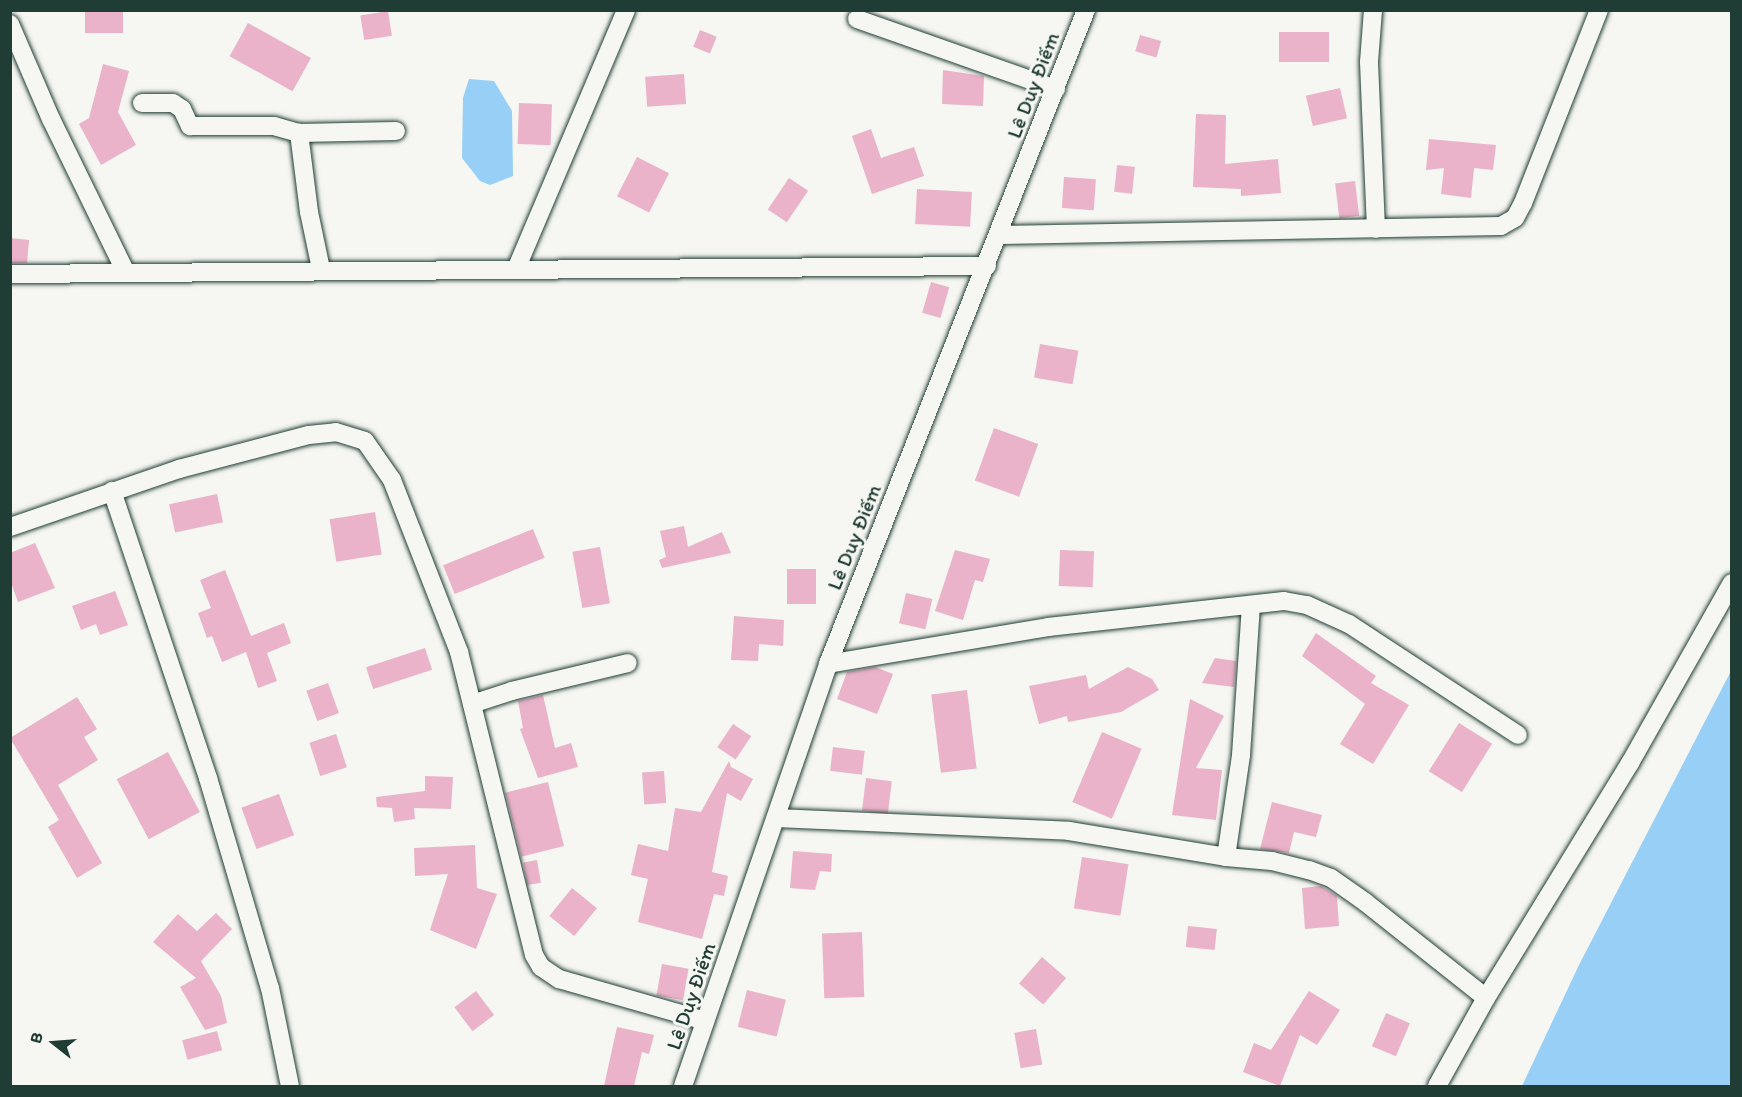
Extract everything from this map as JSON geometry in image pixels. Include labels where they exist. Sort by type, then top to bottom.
[{"type":"street","points":[[517,267],[626,10]]},
{"type":"street","name":"Lê Duy Điếm","points":[[683,1086],[828,664],[1000,234],[1086,10]]},
{"type":"street","points":[[1373,10],[1369,62],[1376,229]]},
{"type":"street","points":[[1000,234],[1501,226],[1515,218],[1599,10]]},
{"type":"street","points":[[857,19],[1056,88]]},
{"type":"street","points":[[10,24],[51,119],[126,273]]},
{"type":"street","points":[[142,103],[173,103],[182,109],[190,126],[264,125],[299,133],[396,131]]},
{"type":"street","points":[[299,133],[321,269]]},
{"type":"street","points":[[10,274],[517,267],[987,266]]},
{"type":"street","points":[[10,527],[112,491],[309,435],[336,432],[365,441],[392,480],[459,652],[534,955],[541,967],[559,979],[597,992],[705,1021]]},
{"type":"street","points":[[112,491],[212,789],[270,988],[290,1086]]},
{"type":"street","points":[[1437,1086],[1486,998],[1630,763],[1731,583]]},
{"type":"street","points":[[828,664],[1048,627],[1284,601],[1330,614],[1518,735]]},
{"type":"street","points":[[1226,857],[1241,755],[1251,606]]},
{"type":"street","points":[[472,704],[522,688],[628,663]]},
{"type":"street","points":[[776,818],[1069,831],[1226,857],[1272,861],[1330,878],[1486,998]]},
{"type":"water","points":[[469,79],[494,81],[512,111],[513,176],[490,185],[480,181],[462,158],[463,98]]},
{"type":"water","points":[[1731,671],[1731,1086],[1522,1086],[1579,965]]},
{"type":"building","points":[[85,10],[123,10],[123,33],[85,33]]},
{"type":"building","points":[[388,11],[392,36],[364,40],[360,15]]},
{"type":"building","points":[[248,23],[311,58],[293,91],[230,56]]},
{"type":"building","points":[[700,30],[717,37],[710,53],[693,47]]},
{"type":"building","points":[[1279,32],[1329,32],[1329,62],[1279,62]]},
{"type":"building","points":[[1140,35],[1161,41],[1156,57],[1135,51]]},
{"type":"building","points":[[103,64],[129,71],[118,112],[136,145],[101,165],[79,124],[89,118]]},
{"type":"building","points":[[943,70],[984,76],[983,106],[942,104]]},
{"type":"building","points":[[684,74],[686,104],[647,107],[645,77]]},
{"type":"building","points":[[1340,88],[1347,118],[1313,126],[1306,96]]},
{"type":"building","points":[[519,103],[552,104],[551,145],[518,144]]},
{"type":"building","points":[[1196,114],[1226,115],[1225,164],[1278,159],[1281,193],[1241,196],[1241,189],[1193,187]]},
{"type":"building","points":[[871,129],[881,158],[914,147],[924,176],[872,194],[852,136]]},
{"type":"building","points":[[1429,139],[1496,145],[1493,170],[1474,168],[1471,198],[1441,194],[1444,168],[1426,170]]},
{"type":"building","points":[[637,157],[669,173],[649,213],[617,196]]},
{"type":"building","points":[[1117,165],[1135,167],[1132,194],[1114,192]]},
{"type":"building","points":[[1064,177],[1096,179],[1094,210],[1062,208]]},
{"type":"building","points":[[789,178],[808,191],[787,222],[768,210]]},
{"type":"building","points":[[1355,181],[1359,216],[1339,218],[1335,183]]},
{"type":"building","points":[[917,189],[972,192],[970,227],[915,224]]},
{"type":"building","points":[[10,238],[29,240],[27,263],[10,263]]},
{"type":"building","points":[[931,282],[949,287],[940,318],[922,313]]},
{"type":"building","points":[[1040,344],[1078,351],[1073,384],[1034,377]]},
{"type":"building","points":[[994,428],[1038,444],[1019,497],[975,481]]},
{"type":"building","points":[[217,494],[223,522],[175,533],[169,504]]},
{"type":"building","points":[[375,512],[382,554],[336,562],[330,519]]},
{"type":"building","points":[[684,526],[688,547],[722,532],[731,553],[662,568],[659,560],[666,557],[660,531]]},
{"type":"building","points":[[533,529],[545,558],[455,594],[443,565]]},
{"type":"building","points":[[35,543],[55,588],[18,602],[10,580],[10,553]]},
{"type":"building","points":[[600,547],[610,603],[582,608],[572,552]]},
{"type":"building","points":[[955,550],[990,559],[983,582],[975,580],[963,620],[935,611]]},
{"type":"building","points":[[1060,550],[1094,551],[1093,587],[1059,586]]},
{"type":"building","points":[[787,569],[816,569],[816,604],[787,604]]},
{"type":"building","points":[[225,570],[251,636],[284,623],[291,643],[267,653],[277,681],[258,688],[246,652],[222,662],[212,636],[207,638],[198,613],[211,608],[200,580]]},
{"type":"building","points":[[115,591],[128,625],[100,635],[96,624],[81,630],[72,606]]},
{"type":"building","points":[[906,593],[932,599],[925,629],[899,623]]},
{"type":"building","points":[[734,616],[784,620],[783,646],[759,644],[758,661],[731,660]]},
{"type":"building","points":[[1316,633],[1376,676],[1371,683],[1409,705],[1373,764],[1340,744],[1365,704],[1302,656]]},
{"type":"building","points":[[425,648],[432,670],[373,689],[366,667]]},
{"type":"building","points":[[1215,658],[1236,661],[1234,687],[1202,683]]},
{"type":"building","points":[[875,667],[893,674],[877,714],[837,699],[847,672]]},
{"type":"building","points":[[1128,667],[1152,679],[1159,690],[1121,712],[1068,722],[1067,716],[1039,724],[1029,686],[1086,675],[1089,689]]},
{"type":"building","points":[[328,683],[339,713],[317,721],[306,691]]},
{"type":"building","points":[[967,690],[977,768],[941,773],[931,694]]},
{"type":"building","points":[[543,695],[555,748],[571,743],[578,767],[538,778],[520,729],[523,728],[518,701]]},
{"type":"building","points":[[77,697],[97,729],[84,737],[98,760],[58,785],[102,863],[77,878],[48,827],[59,820],[10,738]]},
{"type":"building","points":[[1190,699],[1224,716],[1196,768],[1222,770],[1216,820],[1172,815]]},
{"type":"building","points":[[1459,723],[1492,744],[1462,792],[1429,771]]},
{"type":"building","points":[[733,724],[751,736],[736,760],[717,747]]},
{"type":"building","points":[[1102,732],[1142,749],[1112,819],[1072,802]]},
{"type":"building","points":[[336,734],[347,767],[320,776],[309,743]]},
{"type":"building","points":[[833,747],[865,751],[862,775],[830,771]]},
{"type":"building","points":[[168,752],[200,812],[149,839],[117,779]]},
{"type":"building","points":[[729,761],[731,767],[753,779],[741,801],[727,793],[712,872],[728,876],[724,896],[714,894],[702,939],[638,922],[648,879],[631,875],[638,844],[668,851],[675,808],[701,812]]},
{"type":"building","points":[[664,771],[666,803],[644,804],[642,773]]},
{"type":"building","points":[[425,776],[453,777],[451,809],[414,808],[415,819],[394,822],[392,808],[377,807],[376,797],[425,791]]},
{"type":"building","points":[[866,778],[892,781],[888,814],[862,811]]},
{"type":"building","points":[[548,782],[564,846],[521,857],[505,793]]},
{"type":"building","points":[[279,794],[294,835],[256,849],[241,808]]},
{"type":"building","points":[[1272,802],[1322,815],[1316,837],[1294,832],[1289,853],[1260,849]]},
{"type":"building","points":[[475,845],[477,888],[497,894],[476,949],[430,930],[448,874],[415,876],[414,848]]},
{"type":"building","points":[[793,851],[832,854],[831,872],[820,871],[815,890],[790,888]]},
{"type":"building","points":[[1082,857],[1128,864],[1120,916],[1074,908]]},
{"type":"building","points":[[537,860],[541,883],[527,885],[523,862]]},
{"type":"building","points":[[1321,886],[1337,896],[1339,926],[1305,929],[1302,888]]},
{"type":"building","points":[[572,888],[597,908],[574,936],[549,916]]},
{"type":"building","points":[[216,913],[232,929],[201,961],[221,996],[227,1023],[205,1030],[180,987],[196,978],[153,942],[178,914],[197,931]]},
{"type":"building","points":[[1188,926],[1217,929],[1215,950],[1186,947]]},
{"type":"building","points":[[862,932],[864,997],[824,998],[822,933]]},
{"type":"building","points":[[1042,957],[1066,978],[1043,1004],[1019,983]]},
{"type":"building","points":[[662,964],[689,969],[683,1000],[656,996]]},
{"type":"building","points":[[747,990],[786,1000],[777,1037],[738,1027]]},
{"type":"building","points":[[476,991],[494,1015],[472,1031],[454,1007]]},
{"type":"building","points":[[1309,991],[1340,1010],[1317,1045],[1300,1035],[1280,1086],[1243,1072],[1254,1043],[1271,1050]]},
{"type":"building","points":[[1386,1013],[1410,1023],[1396,1056],[1372,1046]]},
{"type":"building","points":[[617,1027],[654,1035],[649,1054],[642,1052],[634,1086],[604,1086]]},
{"type":"building","points":[[1036,1029],[1042,1064],[1021,1068],[1014,1033]]},
{"type":"building","points":[[217,1031],[222,1050],[187,1060],[182,1040]]}]
